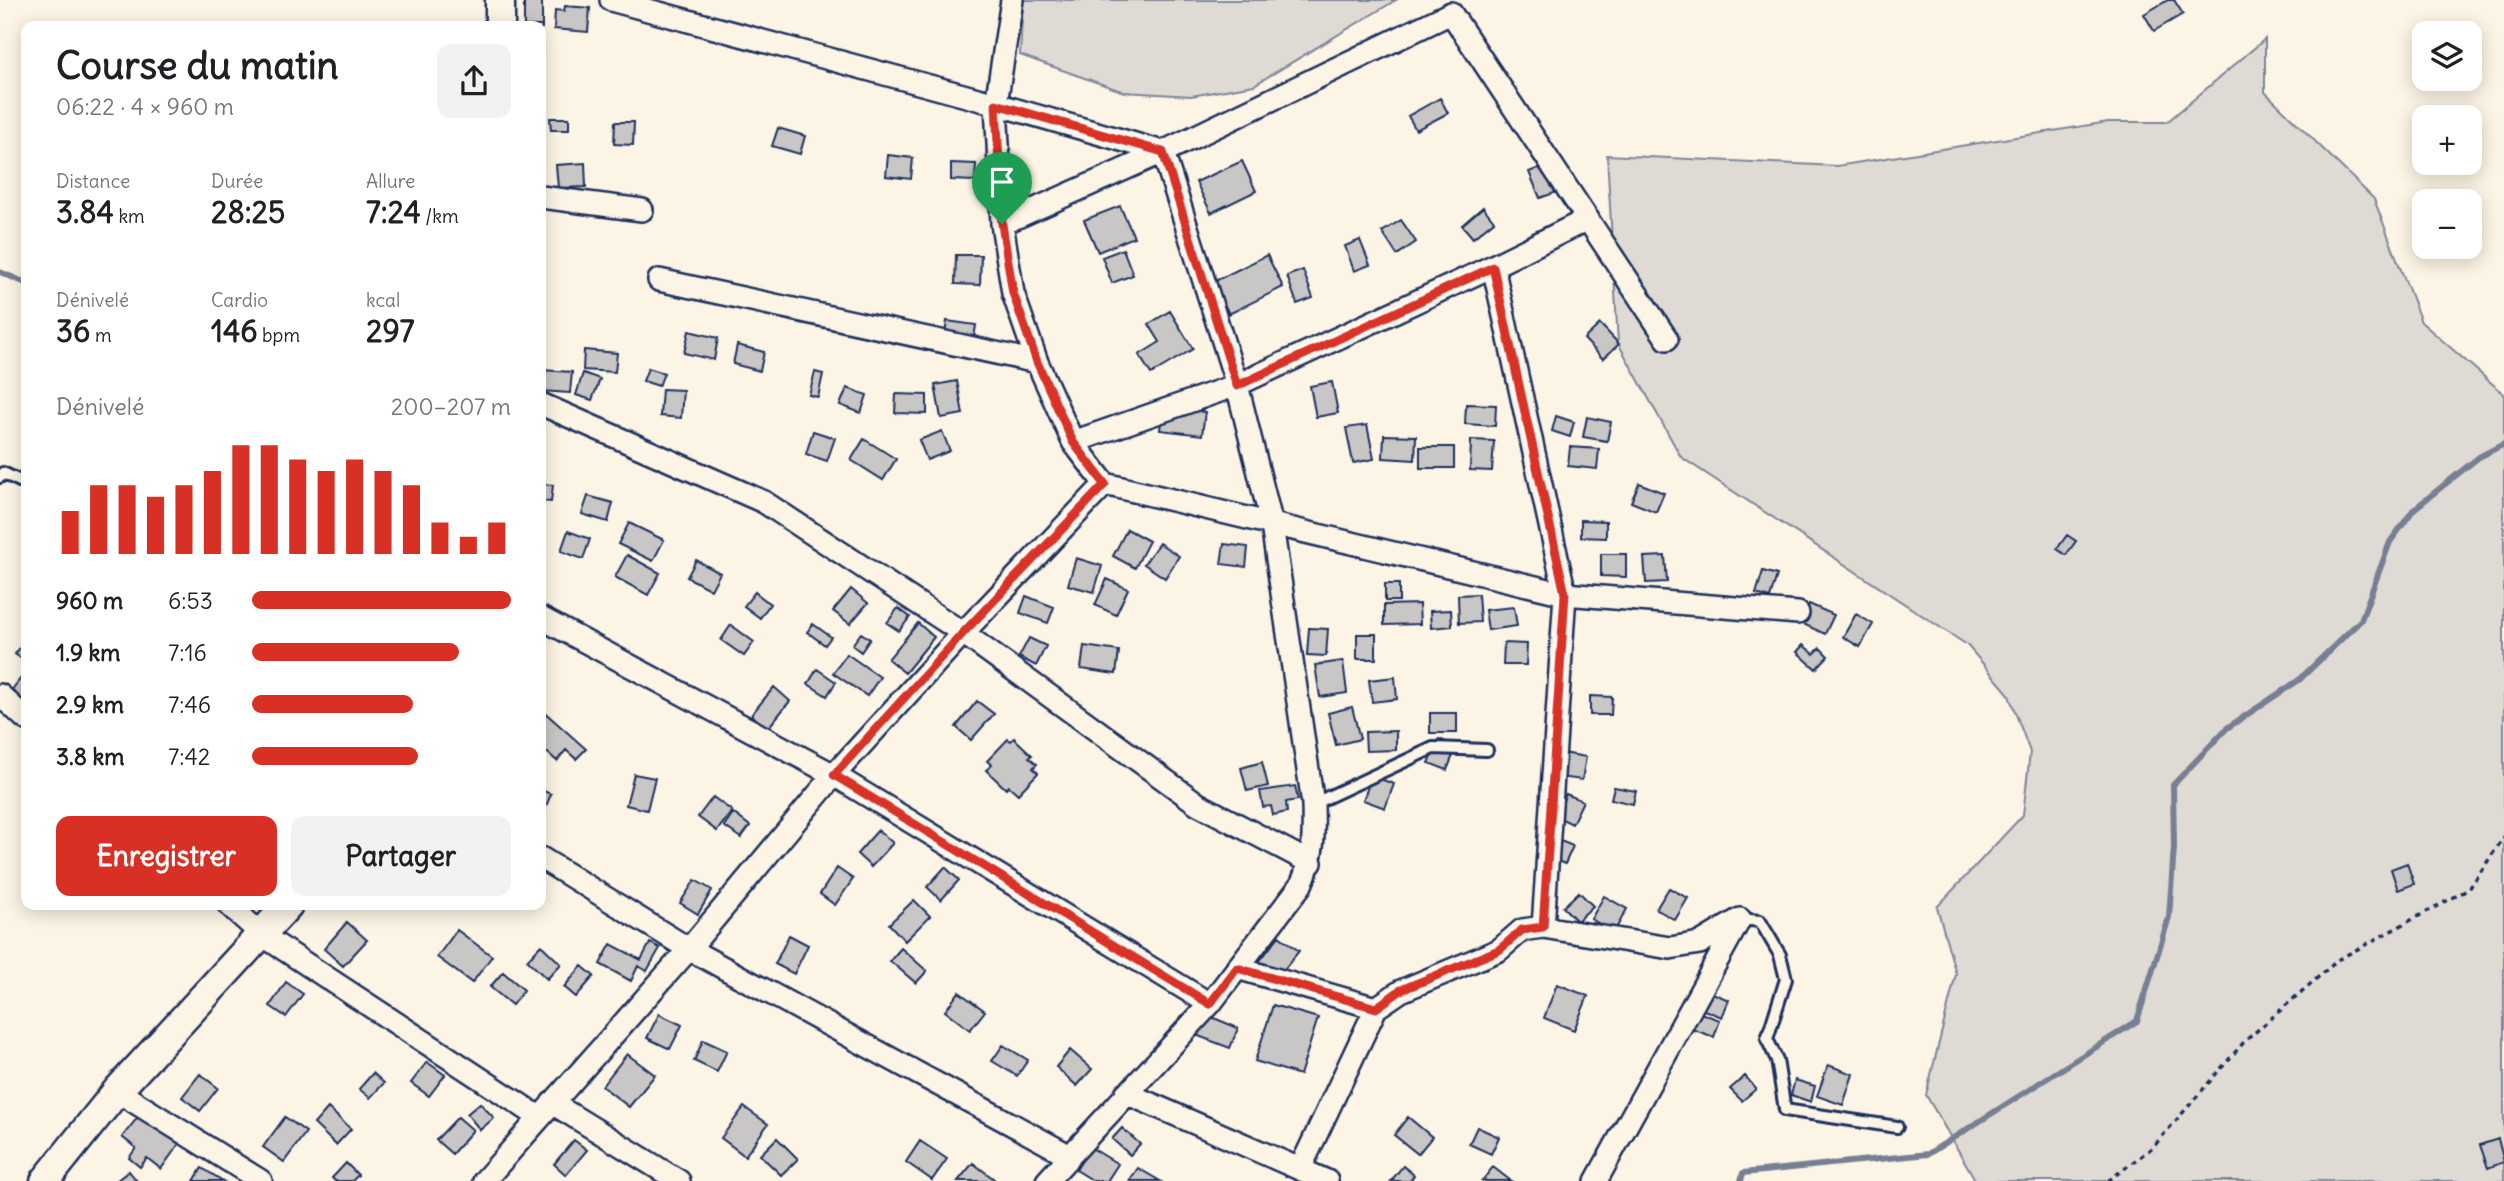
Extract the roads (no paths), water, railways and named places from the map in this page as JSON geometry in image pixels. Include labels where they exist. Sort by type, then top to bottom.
[{"type":"street","points":[[500,0],[500,21]]},
{"type":"street","points":[[611,0],[1163,152]]},
{"type":"street","points":[[1012,0],[996,104],[1002,224],[1013,293],[1037,362],[1073,442],[1105,484],[1565,594],[1798,613]]},
{"type":"street","points":[[1002,224],[1163,152],[1451,13],[1667,339]]},
{"type":"street","points":[[1047,1181],[1210,1004],[1301,885],[1311,863],[1313,804],[1272,525],[1237,386],[1163,152]]},
{"type":"street","points":[[546,198],[642,210]]},
{"type":"street","points":[[1073,442],[1237,386],[1493,267],[1587,219]]},
{"type":"street","points":[[1493,267],[1565,594],[1543,927]]},
{"type":"street","points":[[659,280],[1037,362]]},
{"type":"street","points":[[546,406],[764,502],[963,633],[1199,804],[1311,863]]},
{"type":"street","points":[[484,1181],[689,948],[834,775],[963,633],[1105,484]]},
{"type":"street","points":[[546,621],[834,775],[1210,1004]]},
{"type":"street","points":[[0,695],[21,714]]},
{"type":"street","points":[[546,861],[689,948],[1070,1156]]},
{"type":"street","points":[[234,910],[262,935],[545,1110],[679,1181]]},
{"type":"street","points":[[44,1181],[117,1091],[284,910]]},
{"type":"street","points":[[1300,1169],[1376,1008],[1401,990],[1499,950],[1522,930],[1543,927],[1670,948],[1700,943],[1740,919]]},
{"type":"street","points":[[1596,1181],[1740,919]]},
{"type":"street","points":[[1237,968],[1376,1008]]},
{"type":"street","points":[[117,1091],[261,1181]]},
{"type":"street","points":[[1126,1093],[1327,1181]]},
{"type":"lane","points":[[0,477],[3,473],[21,482]]},
{"type":"lane","points":[[1313,804],[1433,748],[1488,750]]},
{"type":"lane","points":[[1740,919],[1760,921],[1780,955],[1786,979],[1767,1039],[1777,1060],[1785,1110],[1897,1127]]},
{"type":"waterway","points":[[0,272],[21,281]]},
{"type":"waterway","points":[[1741,1181],[1743,1173],[1928,1154],[2137,1021],[2169,917],[2174,847],[2173,785],[2227,728],[2299,680],[2361,620],[2390,542],[2414,509],[2479,457],[2504,444]]}]
